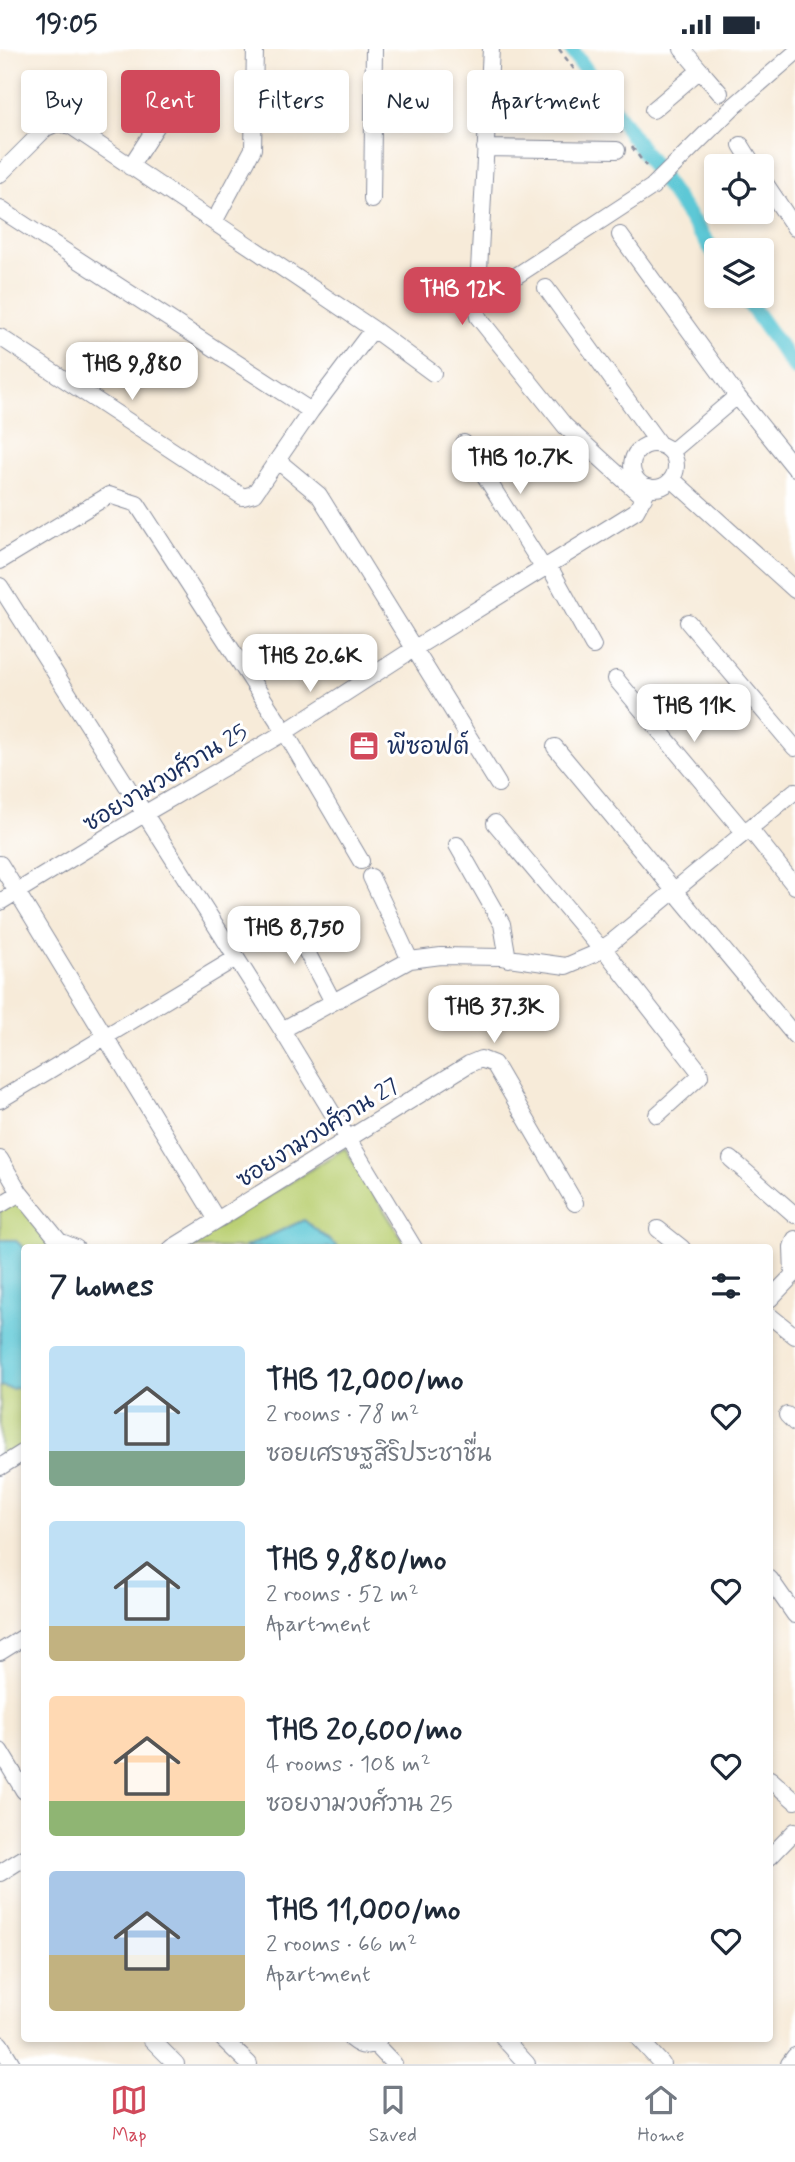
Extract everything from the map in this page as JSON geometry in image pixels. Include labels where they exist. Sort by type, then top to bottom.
[{"type":"street","points":[[214,222],[253,149],[255,49]]},
{"type":"street","points":[[372,200],[374,49]]},
{"type":"street","points":[[479,270],[491,49]]},
{"type":"street","points":[[682,49],[720,93]]},
{"type":"street","points":[[643,499],[565,426],[478,317],[477,307],[481,299],[658,182],[736,105],[795,53]]},
{"type":"street","points":[[653,110],[700,70]]},
{"type":"street","points":[[0,174],[47,128],[57,123],[71,126],[373,329],[433,373]]},
{"type":"street","points":[[130,167],[152,133]]},
{"type":"street","points":[[741,145],[747,154]]},
{"type":"street","points":[[485,148],[617,150]]},
{"type":"street","points":[[774,196],[795,227]]},
{"type":"street","points":[[0,209],[311,411]]},
{"type":"street","points":[[620,235],[737,397],[795,468]]},
{"type":"street","points":[[547,288],[665,448],[676,465],[671,479],[795,590]]},
{"type":"street","points":[[0,337],[243,497],[254,494],[311,411],[373,329]]},
{"type":"street","points":[[643,499],[633,474],[632,460],[635,454],[645,445],[665,448],[737,397]]},
{"type":"street","points":[[464,443],[546,568],[593,646]]},
{"type":"street","points":[[278,461],[319,495],[498,784]]},
{"type":"street","name":"ซอยงามวงศ์วาน 25","points":[[0,902],[285,732],[546,568],[671,479]]},
{"type":"street","points":[[0,561],[109,495],[137,503],[285,732],[361,861]]},
{"type":"street","points":[[0,586],[282,1030],[412,1244]]},
{"type":"street","points":[[688,622],[795,748]]},
{"type":"street","points":[[616,679],[795,886]]},
{"type":"street","points":[[555,747],[795,1036]]},
{"type":"street","points":[[282,1030],[410,960],[441,956],[508,959],[566,966],[582,960],[602,949],[795,791]]},
{"type":"street","points":[[495,823],[602,949],[699,1071],[694,1083],[657,1115]]},
{"type":"street","points":[[457,845],[502,924],[508,959]]},
{"type":"street","points":[[0,864],[217,1220]]},
{"type":"street","points":[[371,877],[410,960]]},
{"type":"street","points":[[287,914],[333,1002]]},
{"type":"street","points":[[0,1100],[236,958]]},
{"type":"street","name":"ซอยงามวงศ์วาน 27","points":[[178,1244],[481,1059],[494,1065],[575,1203]]},
{"type":"street","points":[[0,1159],[20,1192],[59,1241],[66,1244]]},
{"type":"street","points":[[731,1159],[795,1215]]},
{"type":"street","points":[[0,1205],[20,1192]]},
{"type":"street","points":[[658,1229],[677,1244]]},
{"type":"street","points":[[773,1296],[794,1274],[792,1247],[795,1238]]},
{"type":"street","points":[[773,1318],[795,1336]]},
{"type":"street","points":[[1,1466],[21,1455]]},
{"type":"street","points":[[773,1584],[795,1615]]},
{"type":"street","points":[[0,1653],[21,1639]]},
{"type":"street","points":[[0,1751],[21,1786]]},
{"type":"street","points":[[773,1782],[795,1801]]},
{"type":"street","points":[[773,1854],[795,1831]]},
{"type":"street","points":[[0,1873],[21,1860]]},
{"type":"street","points":[[154,2042],[176,2064]]},
{"type":"street","points":[[226,2042],[248,2064]]},
{"type":"street","points":[[354,2042],[360,2047],[373,2042]]},
{"type":"street","points":[[377,2042],[394,2064]]},
{"type":"street","points":[[507,2042],[527,2064]]},
{"type":"street","points":[[642,2042],[662,2064]]},
{"type":"street","points":[[0,2044],[12,2064]]},
{"type":"street","points":[[789,2064],[795,2056]]},
{"type":"path","points":[[559,49],[646,166]]},
{"type":"green space","points":[[345,1148],[405,1244],[191,1244]]},
{"type":"green space","points":[[15,1193],[52,1244],[21,1244],[21,1450],[3,1461],[0,1457],[0,1202]]},
{"type":"water","points":[[304,1220],[334,1244],[252,1244]]},
{"type":"water","points":[[0,1240],[15,1240],[21,1245],[21,1386],[12,1389],[0,1386]]},
{"type":"waterway","points":[[571,49],[704,238]]},
{"type":"waterway","points":[[752,308],[795,368]]},
{"type":"place","name":"พีซอฟต์","points":[[364,746]]}]
